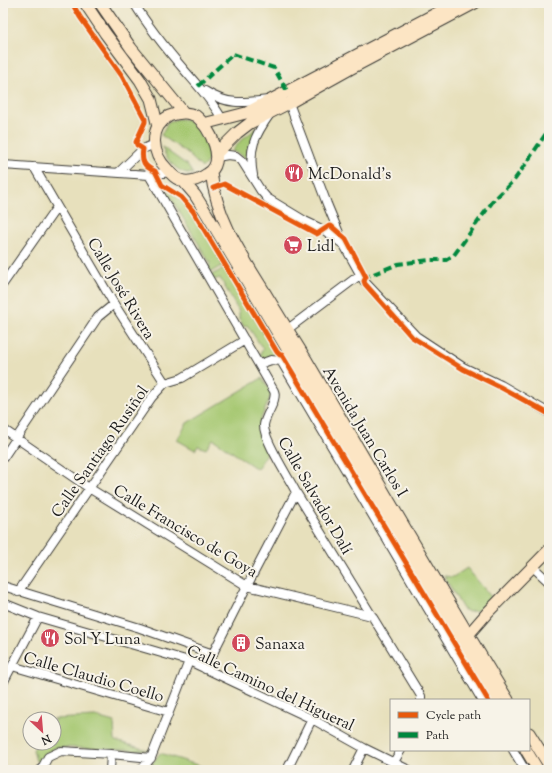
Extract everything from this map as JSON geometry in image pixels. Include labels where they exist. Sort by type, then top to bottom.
[{"type":"street","points":[[85,3],[140,80],[151,99],[158,127]]},
{"type":"street","points":[[100,3],[131,48],[184,112]]},
{"type":"street","points":[[134,3],[143,18],[217,110],[222,119]]},
{"type":"street","points":[[202,124],[246,113],[456,3]]},
{"type":"street","points":[[217,155],[214,142],[209,132],[197,117],[192,114],[184,112],[170,116],[158,127],[154,144],[158,156],[164,166],[175,177],[183,180],[198,179],[211,172],[217,155],[237,133],[246,126],[475,3]]},
{"type":"street","points":[[198,86],[216,98],[222,100],[234,102],[272,100]]},
{"type":"street","points":[[289,103],[344,245],[364,281],[416,336],[464,368],[501,385],[549,413]]},
{"type":"street","points":[[254,180],[251,161],[255,137],[271,112]]},
{"type":"street","points":[[119,172],[143,149],[154,144]]},
{"type":"street","points":[[217,155],[236,156],[242,161],[260,191],[267,198],[305,221],[324,230],[344,245]]},
{"type":"street","points":[[3,165],[149,175],[170,172]]},
{"type":"street","name":"Calle José Rivera","points":[[34,167],[114,304],[165,383]]},
{"type":"street","name":"Avenida Juan Carlos I","points":[[211,172],[213,188],[220,213],[244,258],[288,329],[468,635],[507,699]]},
{"type":"street","name":"Calle Salvador Dalí","points":[[149,175],[260,364],[276,394],[267,415],[264,431],[277,458],[296,492],[421,696],[421,699]]},
{"type":"street","name":"Avenida Juan Carlos I","points":[[183,180],[205,210],[495,699]]},
{"type":"street","points":[[3,284],[57,207]]},
{"type":"street","points":[[288,329],[361,274]]},
{"type":"street","points":[[3,458],[98,317],[114,304]]},
{"type":"street","name":"Calle Santiago Rusiñol","points":[[18,592],[152,397],[165,383],[182,378],[245,340]]},
{"type":"street","points":[[260,364],[273,359],[281,360],[481,699]]},
{"type":"street","name":"Calle Francisco de Goya","points":[[3,429],[89,488],[246,586],[372,616]]},
{"type":"street","points":[[205,669],[246,586],[296,492]]},
{"type":"street","points":[[468,635],[488,612],[549,550]]},
{"type":"street","points":[[533,567],[549,582]]},
{"type":"street","name":"Calle Camino del Higueral","points":[[3,586],[18,592],[140,628],[213,654]]},
{"type":"street","name":"Calle Camino del Higueral","points":[[3,603],[38,617],[189,661],[312,719],[364,748],[409,770]]},
{"type":"street","points":[[460,620],[471,619],[488,612]]},
{"type":"street","points":[[3,683],[38,617]]},
{"type":"street","points":[[142,770],[150,758],[189,661]]},
{"type":"street","name":"Calle Claudio Coello","points":[[12,666],[169,712]]},
{"type":"street","points":[[287,770],[312,719]]},
{"type":"street","points":[[530,735],[549,765]]},
{"type":"street","points":[[353,770],[364,748]]},
{"type":"street","points":[[41,770],[48,757],[61,751],[150,758]]},
{"type":"street","points":[[394,762],[400,751]]},
{"type":"street","points":[[514,751],[525,770]]},
{"type":"street","points":[[527,751],[538,770]]},
{"type":"street","points":[[110,770],[111,754]]},
{"type":"green space","points":[[178,119],[186,120],[191,123],[205,140],[209,156],[207,162],[202,168],[188,154],[161,135],[168,122]]},
{"type":"green space","points":[[257,128],[249,160],[247,161],[240,154],[232,151],[241,140]]},
{"type":"green space","points":[[162,147],[187,165],[193,174],[178,169],[174,166],[170,162]]},
{"type":"green space","points":[[166,190],[176,196],[192,213],[223,265],[211,272],[208,269],[210,263],[171,198],[166,197],[163,191]]},
{"type":"green space","points":[[225,268],[278,357],[261,358],[260,354],[263,349],[247,325],[244,327],[239,318],[239,312],[220,278],[214,280],[211,275]]},
{"type":"green space","points":[[262,378],[272,393],[260,421],[261,435],[268,452],[257,469],[213,439],[206,449],[198,446],[195,450],[177,440],[187,423]]},
{"type":"green space","points":[[467,568],[492,598],[480,610],[469,612],[463,609],[444,576],[453,577]]},
{"type":"green space","points":[[96,717],[114,722],[115,741],[151,751],[62,747],[62,719]]},
{"type":"green space","points":[[33,751],[50,751],[45,754],[41,762],[36,761]]},
{"type":"green space","points":[[160,753],[213,770],[147,770]]},
{"type":"marked path","points":[[198,86],[233,54],[274,68],[287,91]]},
{"type":"marked path","points":[[363,275],[366,277],[398,264],[430,260],[446,260],[454,255],[493,201],[515,179],[549,129]]},
{"type":"cycle path","points":[[72,3],[80,17],[122,76],[145,119],[136,142],[137,145],[143,149],[142,157],[144,163],[148,168],[155,171],[162,185],[181,197],[193,211],[277,352],[282,355],[487,699]]},
{"type":"cycle path","points":[[213,188],[224,184],[317,234],[331,226],[346,239],[366,277],[364,281],[365,284],[412,337],[463,369],[500,387],[549,414]]},
{"type":"place","name":"McDonald's","points":[[294,173]]},
{"type":"place","name":"Lidl","points":[[293,245]]},
{"type":"place","name":"Sol Y Luna","points":[[50,638]]},
{"type":"place","name":"Sanaxa","points":[[241,643]]}]
